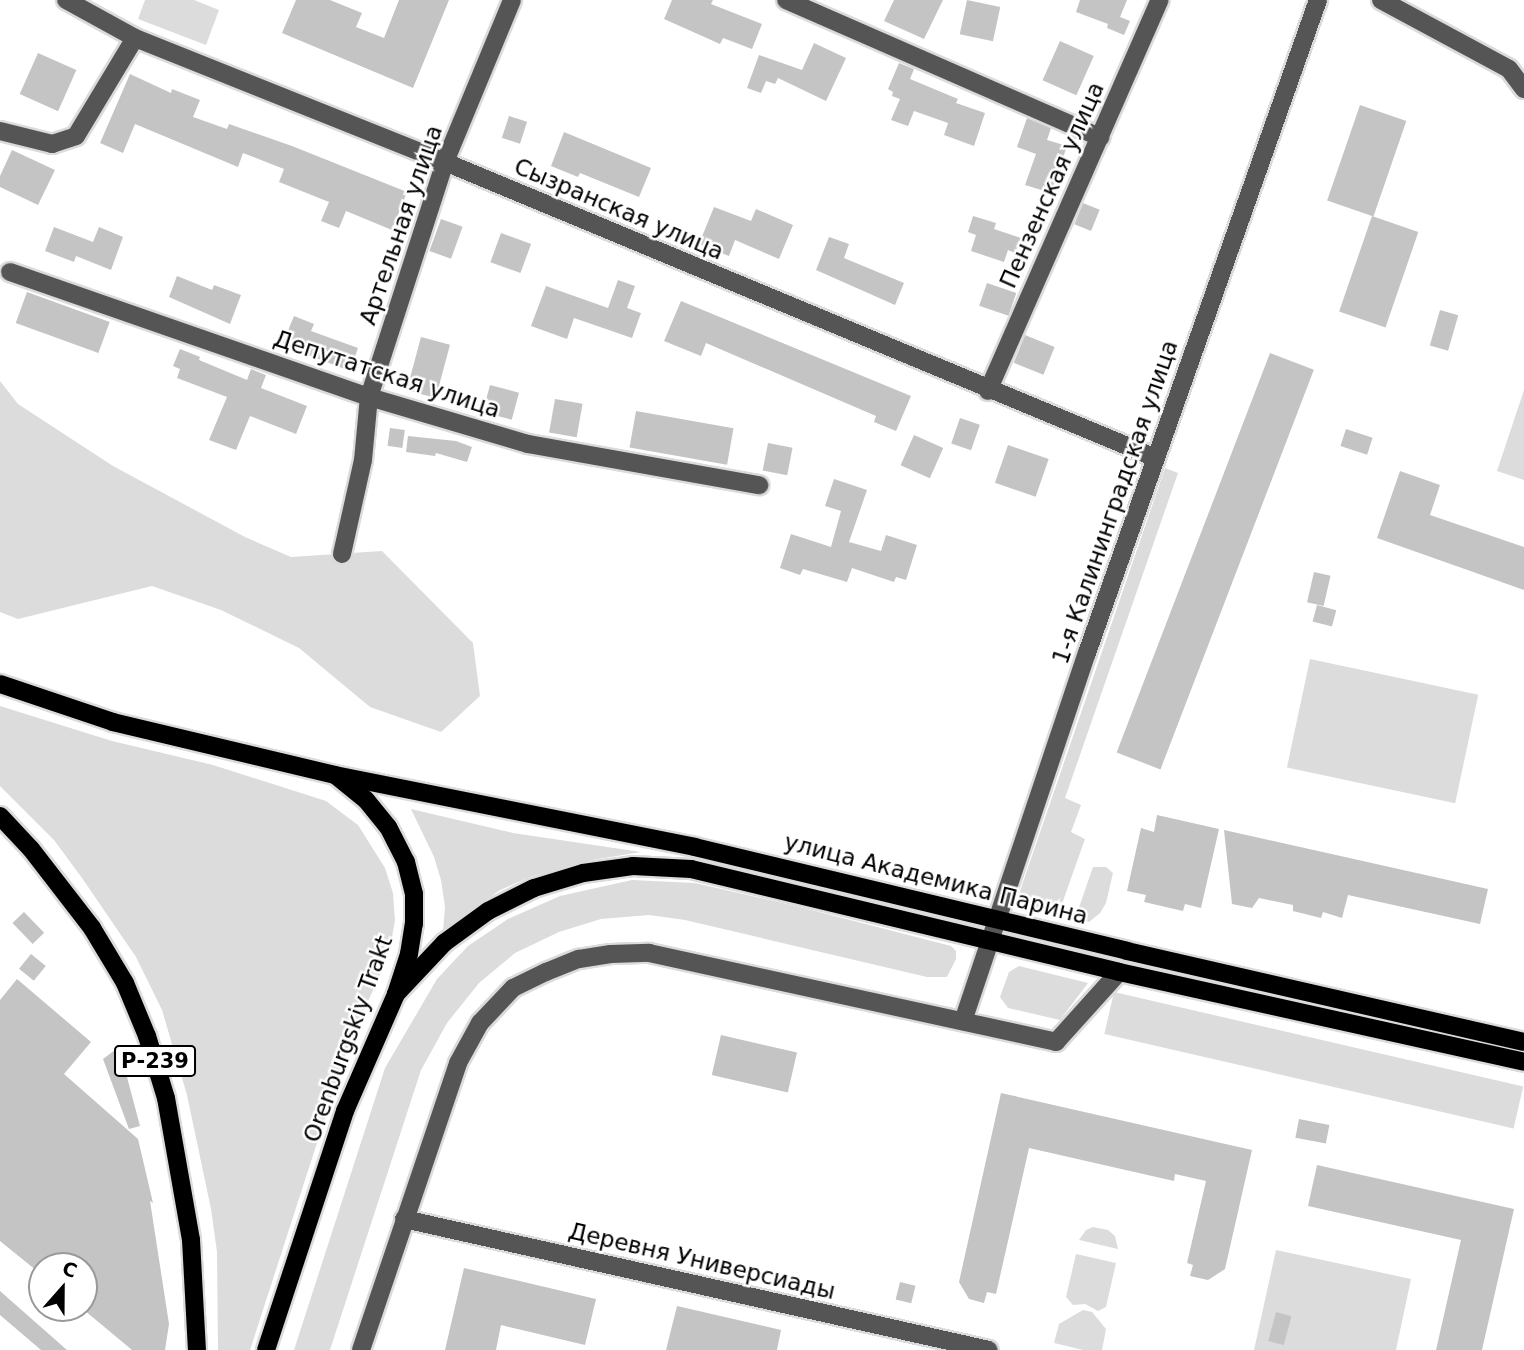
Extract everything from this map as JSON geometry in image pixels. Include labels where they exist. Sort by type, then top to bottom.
[{"type":"main road","name":"Orenburgskiy Trakt","points":[[0,684],[113,722],[335,775],[366,800],[388,827],[406,862],[414,894],[415,924],[410,954],[396,994],[345,1111],[266,1350]]},
{"type":"main road","name":"улица Академика Парина","points":[[335,775],[695,846],[1524,1042]]},
{"type":"main road","name":"Р-239","points":[[0,816],[31,849],[92,928],[125,983],[148,1036],[166,1098],[191,1240],[197,1350]]},
{"type":"main road","name":"улица Академика Парина","points":[[396,994],[444,943],[488,911],[534,888],[570,877],[633,866],[691,869],[1119,972],[1524,1062]]},
{"type":"street","name":"Сызранская улица","points":[[66,0],[135,38],[445,162],[988,391],[1156,458]]},
{"type":"street","name":"Артельная улица","points":[[342,554],[363,460],[369,397],[445,162],[512,0]]},
{"type":"street","points":[[786,0],[1100,137]]},
{"type":"street","name":"Пензенская улица","points":[[988,391],[1160,0]]},
{"type":"street","name":"1-я Калининградская улица","points":[[963,1021],[1156,458],[1318,0]]},
{"type":"street","points":[[1381,0],[1509,69],[1524,89]]},
{"type":"street","points":[[0,131],[52,144],[76,136],[135,38]]},
{"type":"street","name":"Депутатская улица","points":[[10,272],[369,397],[528,444],[759,485]]},
{"type":"street","points":[[360,1350],[458,1063],[480,1023],[513,988],[579,960],[611,954],[649,953],[1056,1042],[1119,972]]},
{"type":"street","name":"Деревня Универсиады","points":[[404,1219],[989,1350]]},
{"type":"shaded area","points":[[145,0],[194,0],[219,10],[206,45],[138,19]]},
{"type":"shaded area","points":[[0,381],[18,404],[113,466],[245,537],[291,557],[382,551],[473,643],[480,696],[441,732],[370,707],[299,648],[221,610],[152,586],[18,619],[0,612]]},
{"type":"shaded area","points":[[1524,390],[1524,480],[1497,471]]},
{"type":"shaded area","points":[[1165,468],[1178,473],[1065,798],[1081,805],[1071,832],[1085,839],[1058,915],[1023,907],[1019,895],[1023,882]]},
{"type":"shaded area","points":[[1310,659],[1478,695],[1455,803],[1287,768]]},
{"type":"shaded area","points":[[0,706],[112,741],[213,765],[326,801],[358,825],[385,868],[393,893],[395,920],[391,943],[384,966],[350,1041],[250,1350],[218,1350],[217,1252],[211,1209],[187,1095],[162,1010],[136,957],[82,878],[54,840],[0,786]]},
{"type":"shaded area","points":[[411,809],[513,833],[641,852],[592,860],[530,877],[500,890],[443,931],[445,907],[441,880],[434,857]]},
{"type":"shaded area","points":[[1093,867],[1106,867],[1113,873],[1106,903],[1100,913],[1089,922],[1075,919]]},
{"type":"shaded area","points":[[632,880],[695,883],[796,906],[951,946],[956,951],[956,959],[947,977],[927,977],[685,920],[649,915],[601,919],[559,932],[515,953],[479,983],[447,1023],[421,1070],[330,1350],[294,1350],[385,1068],[437,979],[468,946],[508,919],[560,896]]},
{"type":"shaded area","points":[[1019,966],[1088,983],[1060,1020],[1008,1008],[1000,997],[1009,972]]},
{"type":"shaded area","points":[[1114,992],[1523,1086],[1514,1128],[1104,1034]]},
{"type":"shaded area","points":[[1093,1227],[1108,1230],[1115,1236],[1118,1249],[1079,1240],[1086,1230]]},
{"type":"shaded area","points":[[1276,1250],[1411,1279],[1396,1350],[1254,1350]]},
{"type":"shaded area","points":[[1076,1254],[1116,1263],[1106,1307],[1098,1311],[1085,1304],[1073,1305],[1066,1297]]},
{"type":"shaded area","points":[[1083,1310],[1092,1312],[1106,1329],[1102,1350],[1083,1350],[1054,1343],[1059,1324]]},
{"type":"building","points":[[296,0],[330,0],[362,13],[356,27],[384,38],[399,0],[449,0],[413,88],[282,33]]},
{"type":"building","points":[[672,0],[713,0],[711,4],[762,24],[752,49],[723,38],[720,44],[664,19]]},
{"type":"building","points":[[894,0],[943,0],[924,39],[884,21]]},
{"type":"building","points":[[967,0],[1000,7],[993,41],[960,34]]},
{"type":"building","points":[[1080,0],[1127,0],[1120,17],[1130,21],[1124,35],[1107,28],[1108,24],[1076,12]]},
{"type":"building","points":[[1060,41],[1094,56],[1076,95],[1043,80]]},
{"type":"building","points":[[814,43],[846,58],[826,101],[778,78],[775,84],[766,81],[761,93],[747,88],[759,55],[802,70]]},
{"type":"building","points":[[38,53],[76,70],[58,111],[20,94]]},
{"type":"building","points":[[899,63],[914,69],[910,79],[958,99],[956,103],[985,113],[974,146],[944,135],[948,123],[914,111],[908,126],[891,120],[900,99],[892,96],[893,92],[888,89]]},
{"type":"building","points":[[130,74],[171,93],[172,89],[200,100],[193,117],[227,129],[229,124],[292,146],[407,192],[392,230],[346,211],[339,228],[321,221],[329,202],[279,182],[284,169],[243,153],[238,167],[135,124],[123,153],[100,143]]},
{"type":"building","points":[[1360,105],[1406,121],[1373,216],[1327,200]]},
{"type":"building","points":[[509,116],[527,122],[520,144],[502,138]]},
{"type":"building","points":[[1027,118],[1051,128],[1047,140],[1067,146],[1051,193],[1025,185],[1036,154],[1017,147]]},
{"type":"building","points":[[564,132],[651,168],[639,197],[580,173],[578,177],[551,166]]},
{"type":"building","points":[[12,150],[55,170],[38,205],[0,187],[0,176]]},
{"type":"building","points":[[1083,203],[1100,210],[1091,231],[1074,224]]},
{"type":"building","points":[[714,207],[751,221],[756,209],[793,225],[779,259],[735,240],[729,256],[699,244]]},
{"type":"building","points":[[973,216],[996,223],[994,229],[1021,238],[1015,253],[1008,250],[1004,262],[971,251],[976,235],[968,232]]},
{"type":"building","points":[[1372,216],[1418,232],[1385,327],[1339,311]]},
{"type":"building","points":[[441,219],[463,227],[451,259],[429,251]]},
{"type":"building","points":[[54,227],[93,242],[99,227],[123,237],[111,270],[76,256],[74,262],[45,251]]},
{"type":"building","points":[[501,233],[531,244],[520,273],[490,262]]},
{"type":"building","points":[[829,237],[849,244],[844,258],[904,283],[895,305],[816,270]]},
{"type":"building","points":[[177,276],[212,290],[214,285],[241,295],[230,324],[169,297]]},
{"type":"building","points":[[618,280],[635,286],[627,308],[641,313],[632,338],[574,318],[567,339],[531,326],[546,286],[608,308]]},
{"type":"building","points":[[987,283],[1016,293],[1008,316],[979,306]]},
{"type":"building","points":[[27,292],[110,322],[98,353],[16,323]]},
{"type":"building","points":[[681,301],[911,396],[896,431],[874,422],[876,416],[706,343],[701,356],[664,341]]},
{"type":"building","points":[[1440,310],[1458,315],[1448,351],[1430,346]]},
{"type":"building","points":[[294,316],[314,324],[311,331],[358,348],[350,371],[282,345]]},
{"type":"building","points":[[1025,335],[1055,347],[1043,375],[1014,363]]},
{"type":"building","points":[[421,337],[450,345],[436,398],[407,390]]},
{"type":"building","points":[[180,349],[247,380],[251,369],[266,375],[261,388],[307,406],[296,434],[250,416],[236,450],[209,440],[227,397],[177,378],[180,369],[173,366]]},
{"type":"building","points":[[1270,353],[1314,370],[1160,769],[1117,753]]},
{"type":"building","points":[[490,385],[519,393],[512,420],[483,412]]},
{"type":"building","points":[[555,399],[583,404],[577,437],[549,432]]},
{"type":"building","points":[[636,411],[733,428],[727,465],[630,447]]},
{"type":"building","points":[[960,418],[980,425],[971,450],[951,444]]},
{"type":"building","points":[[390,428],[405,430],[402,448],[387,446]]},
{"type":"building","points":[[1346,429],[1373,438],[1367,455],[1340,446]]},
{"type":"building","points":[[914,435],[943,448],[930,478],[901,465]]},
{"type":"building","points":[[408,436],[456,441],[472,447],[467,462],[436,453],[435,456],[406,452]]},
{"type":"building","points":[[768,443],[793,448],[787,475],[763,470]]},
{"type":"building","points":[[1008,445],[1049,459],[1036,497],[995,483]]},
{"type":"building","points":[[1400,471],[1440,485],[1430,515],[1524,547],[1524,590],[1377,538]]},
{"type":"building","points":[[834,479],[867,490],[849,542],[881,551],[886,535],[917,545],[906,580],[896,577],[894,582],[852,568],[847,582],[803,569],[800,575],[780,568],[791,534],[831,547],[841,511],[825,506]]},
{"type":"building","points":[[1314,572],[1331,576],[1324,606],[1307,602]]},
{"type":"building","points":[[1317,605],[1336,610],[1332,627],[1313,621]]},
{"type":"building","points":[[1157,815],[1219,829],[1201,908],[1185,904],[1183,911],[1144,902],[1146,895],[1127,891],[1141,828],[1154,832]]},
{"type":"building","points":[[1224,830],[1488,889],[1480,924],[1348,895],[1342,918],[1323,912],[1321,918],[1293,911],[1293,905],[1259,898],[1252,908],[1232,904]]},
{"type":"building","points":[[24,912],[44,933],[33,944],[12,923]]},
{"type":"building","points":[[31,954],[46,966],[34,981],[19,969]]},
{"type":"building","points":[[17,979],[91,1042],[64,1074],[138,1139],[153,1203],[150,1201],[169,1324],[165,1350],[132,1350],[98,1322],[98,1252],[28,1252],[28,1264],[0,1241],[0,1000]]},
{"type":"building","points":[[721,1035],[797,1053],[788,1092],[712,1075]]},
{"type":"building","points":[[119,1047],[140,1126],[129,1129],[103,1059]]},
{"type":"building","points":[[1001,1093],[1252,1150],[1225,1269],[1208,1280],[1190,1276],[1193,1265],[1187,1263],[1206,1181],[1175,1174],[1174,1181],[1029,1148],[996,1294],[987,1292],[984,1303],[969,1299],[959,1282]]},
{"type":"building","points":[[1299,1119],[1329,1125],[1326,1144],[1295,1138]]},
{"type":"building","points":[[1317,1165],[1514,1209],[1482,1350],[1436,1350],[1461,1240],[1308,1206]]},
{"type":"building","points":[[464,1268],[596,1299],[585,1345],[501,1325],[496,1350],[445,1350]]},
{"type":"building","points":[[900,1282],[916,1286],[911,1303],[896,1299]]},
{"type":"building","points":[[0,1291],[28,1316],[28,1322],[35,1322],[67,1350],[41,1350],[0,1315]]},
{"type":"building","points":[[677,1306],[781,1330],[777,1350],[666,1350]]},
{"type":"building","points":[[1276,1312],[1291,1316],[1284,1345],[1268,1341]]}]
